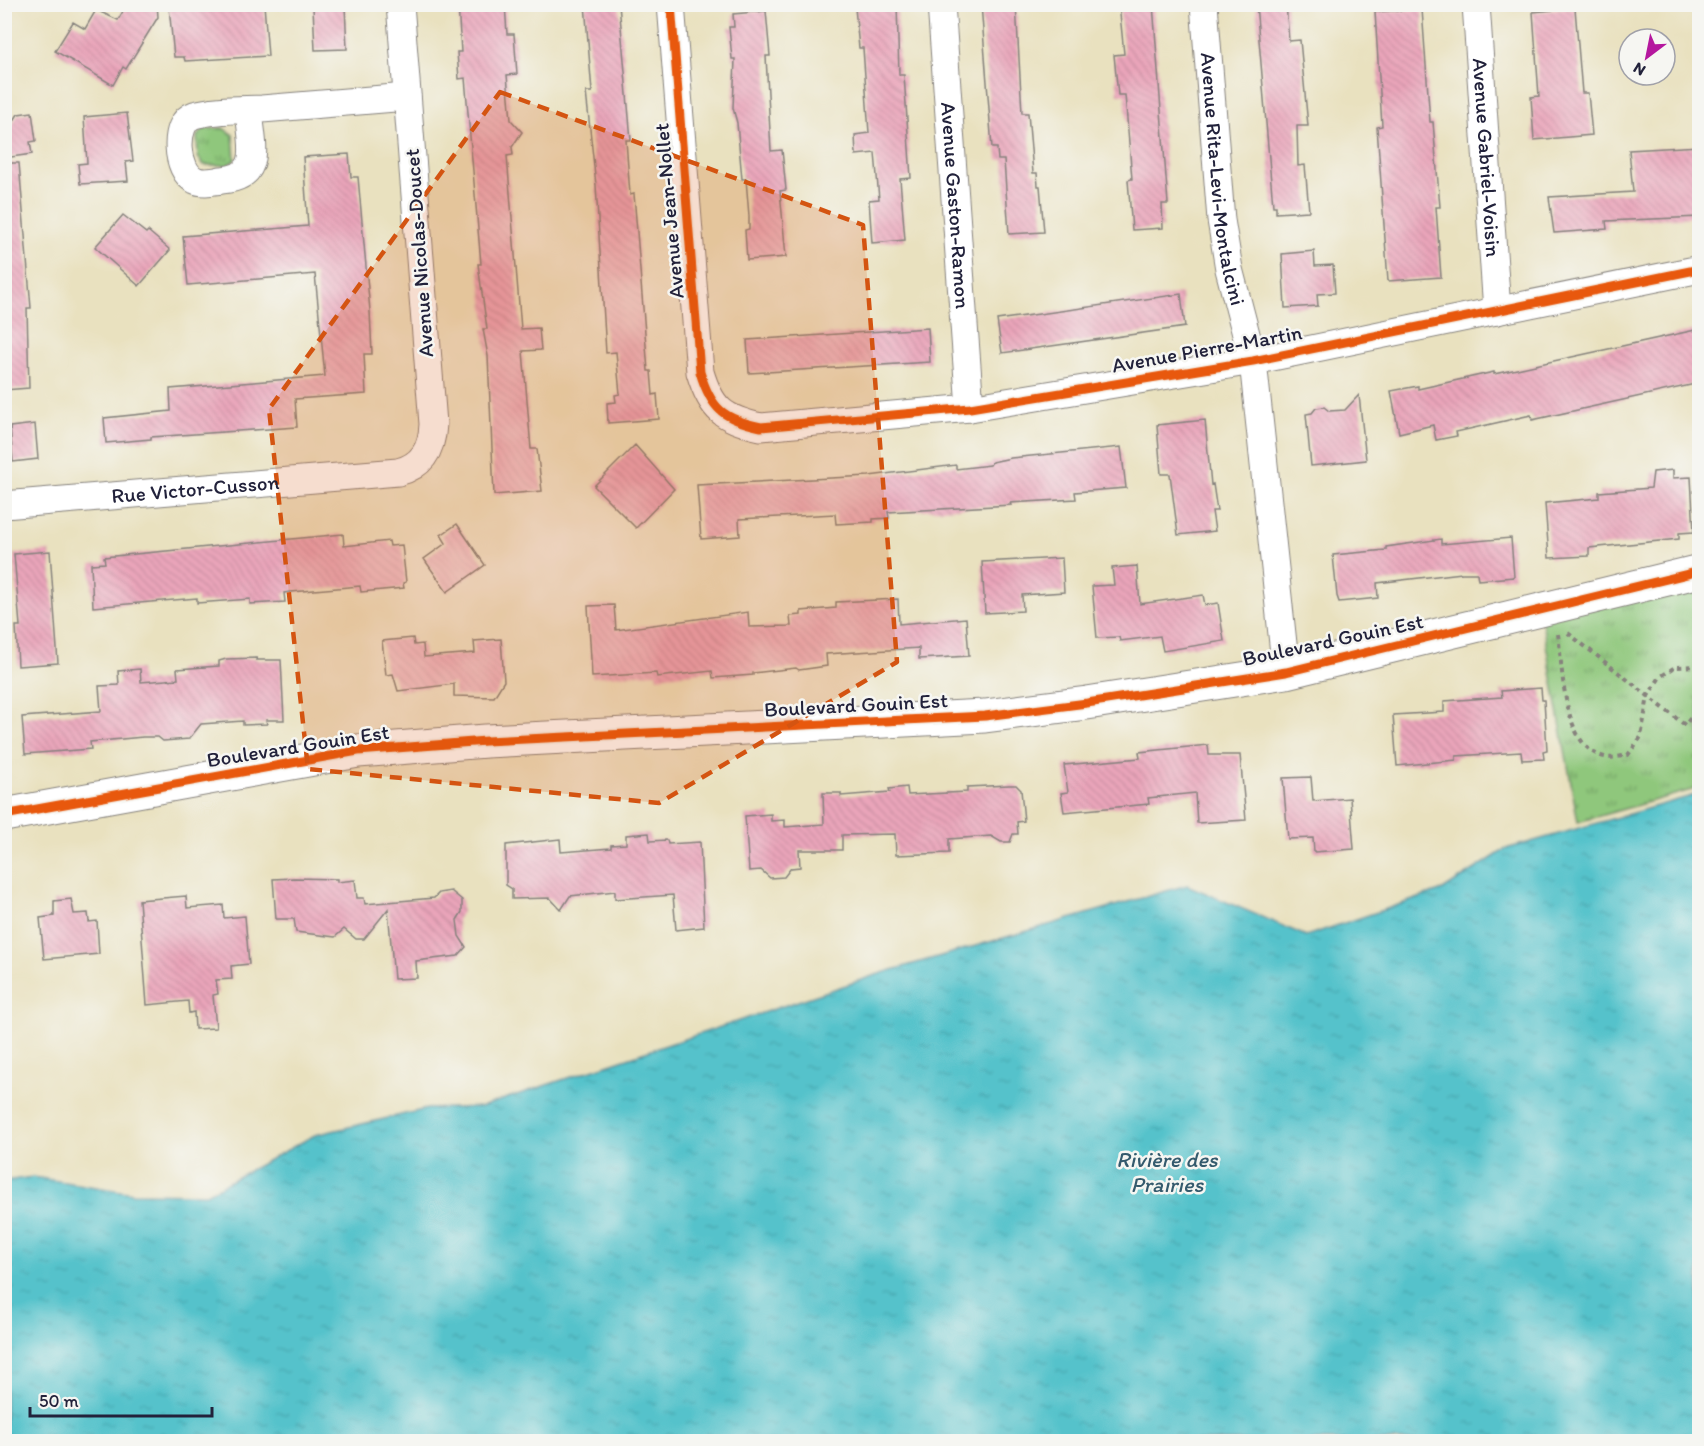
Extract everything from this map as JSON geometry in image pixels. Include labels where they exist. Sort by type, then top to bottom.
[{"type":"street","name":"Avenue Nicolas-Doucet","points":[[386,474],[408,470],[419,463],[429,447],[432,436],[400,4]]},
{"type":"street","name":"Avenue Jean-Nollet","points":[[671,4],[700,372],[706,393],[719,411]]},
{"type":"street","name":"Avenue Gaston-Ramon","points":[[940,4],[970,408]]},
{"type":"street","name":"Avenue Rita-Levi-Montalcini","points":[[1204,4],[1221,220],[1229,269],[1253,361],[1286,672]]},
{"type":"street","name":"Avenue Gabriel-Voisin","points":[[1476,4],[1497,311]]},
{"type":"street","points":[[249,110],[407,97]]},
{"type":"street","name":"Avenue Pierre-Martin","points":[[719,411],[738,422],[761,428],[970,408],[1253,361],[1700,269]]},
{"type":"street","name":"Rue Victor-Cusson","points":[[4,505],[386,474]]},
{"type":"street","name":"Boulevard Gouin Est","points":[[4,815],[358,751],[486,741],[985,716],[1087,703],[1286,672],[1548,617],[1700,571]]},
{"type":"path","points":[[1548,617],[1570,718],[1582,745],[1605,758],[1628,755],[1641,737],[1648,696],[1660,677],[1675,667],[1700,666]]},
{"type":"path","points":[[1548,617],[1685,725],[1700,706]]},
{"type":"highlighted area","points":[[500,92],[863,225],[897,662],[659,803],[308,769],[269,409]]},
{"type":"green space","points":[[223,128],[233,135],[235,160],[227,165],[204,165],[198,157],[197,136],[204,129]]},
{"type":"green space","points":[[1699,570],[1699,788],[1578,822],[1540,611]]},
{"type":"water","name":"Rivière des Prairies","points":[[1699,794],[1699,1441],[5,1441],[5,1181],[33,1177],[133,1193],[206,1194],[315,1135],[427,1109],[481,1107],[882,973],[1187,885],[1306,936],[1443,890],[1506,849]]},
{"type":"building","points":[[127,4],[157,4],[158,17],[126,69],[123,67],[113,85],[55,51],[73,22],[85,29],[96,10],[118,20]]},
{"type":"building","points":[[264,4],[268,56],[185,61],[184,57],[174,57],[169,7]]},
{"type":"building","points":[[458,4],[505,4],[507,34],[514,34],[517,74],[507,75],[511,120],[522,132],[512,147],[513,155],[507,156],[521,329],[539,328],[541,350],[523,351],[531,449],[537,449],[542,491],[494,495],[488,356],[483,329],[487,329],[478,264],[481,264],[465,78],[459,79],[457,52],[461,52]]},
{"type":"building","points":[[585,4],[619,4],[631,140],[626,140],[630,195],[634,194],[648,371],[651,371],[653,395],[657,394],[659,419],[608,423],[607,403],[616,402],[615,395],[620,394],[616,352],[606,353],[596,185],[586,92],[592,92]]},
{"type":"building","points":[[868,4],[897,4],[899,75],[904,75],[911,178],[900,179],[905,240],[872,243],[869,200],[879,199],[875,153],[856,155],[855,135],[869,133],[863,48],[859,48],[855,8],[868,7]]},
{"type":"building","points":[[981,4],[1016,4],[1022,113],[1028,113],[1033,173],[1037,173],[1038,186],[1040,186],[1044,232],[1009,234],[1004,160],[998,160],[997,148],[992,148]]},
{"type":"building","points":[[1119,4],[1153,4],[1168,204],[1162,204],[1163,228],[1132,230],[1128,180],[1132,179],[1125,95],[1118,95],[1114,55],[1124,54]]},
{"type":"building","points":[[1256,4],[1286,4],[1289,41],[1300,40],[1308,126],[1297,126],[1298,166],[1305,165],[1309,211],[1276,213],[1276,206],[1273,206]]},
{"type":"building","points":[[345,6],[347,49],[315,50],[313,7]]},
{"type":"building","points":[[1575,8],[1582,93],[1588,93],[1592,135],[1534,140],[1531,97],[1539,96],[1533,12]]},
{"type":"building","points":[[1422,9],[1430,122],[1433,122],[1440,207],[1436,207],[1441,277],[1388,281],[1377,127],[1382,126],[1375,12]]},
{"type":"building","points":[[766,11],[770,56],[766,56],[771,151],[782,150],[786,190],[780,191],[786,257],[747,260],[745,230],[749,229],[749,216],[746,179],[742,179],[737,123],[733,108],[735,59],[732,59],[729,27],[734,27],[733,14]]},
{"type":"building","points":[[32,112],[36,141],[30,142],[32,154],[4,158],[4,137],[18,114]]},
{"type":"building","points":[[127,113],[133,161],[126,162],[128,181],[80,184],[78,164],[87,163],[84,117]]},
{"type":"building","points":[[1700,146],[1700,217],[1606,221],[1607,229],[1554,233],[1549,197],[1633,192],[1629,150]]},
{"type":"building","points":[[349,154],[351,177],[358,177],[370,311],[372,354],[364,354],[366,394],[295,399],[297,427],[151,437],[151,439],[106,443],[104,418],[171,411],[170,389],[325,376],[315,274],[188,285],[183,236],[308,226],[303,157]]},
{"type":"building","points":[[4,163],[19,163],[31,308],[27,308],[29,388],[4,390]]},
{"type":"building","points":[[123,215],[146,233],[148,231],[170,250],[139,286],[95,247]]},
{"type":"building","points":[[1314,251],[1315,266],[1333,265],[1335,293],[1317,294],[1318,306],[1285,308],[1282,254]]},
{"type":"building","points":[[1181,294],[1185,327],[1002,353],[997,320]]},
{"type":"building","points":[[928,328],[930,362],[749,373],[747,340]]},
{"type":"building","points":[[1700,329],[1700,383],[1532,420],[1531,415],[1456,432],[1457,436],[1436,440],[1433,425],[1399,433],[1391,391],[1418,386],[1418,389],[1494,372],[1494,374]]},
{"type":"building","points":[[1359,395],[1366,460],[1311,466],[1306,414],[1312,413],[1316,408],[1324,407],[1329,411],[1345,410]]},
{"type":"building","points":[[1205,420],[1211,485],[1213,484],[1217,511],[1212,511],[1215,531],[1178,535],[1170,474],[1161,474],[1157,425]]},
{"type":"building","points":[[35,424],[38,459],[13,462],[10,427]]},
{"type":"building","points":[[635,445],[674,489],[636,528],[594,486]]},
{"type":"building","points":[[1121,447],[1126,488],[1075,492],[1076,499],[888,512],[889,518],[873,519],[873,522],[836,524],[835,514],[739,519],[740,536],[701,539],[697,485],[869,476],[956,465],[956,469],[990,465],[992,462],[1011,458]]},
{"type":"building","points":[[1673,470],[1673,478],[1691,477],[1694,532],[1679,533],[1679,539],[1589,548],[1589,556],[1549,558],[1545,503],[1599,498],[1599,492],[1651,488],[1653,472]]},
{"type":"building","points":[[457,524],[485,565],[447,592],[424,559],[446,543],[441,535]]},
{"type":"building","points":[[343,534],[344,546],[389,541],[390,546],[402,545],[406,582],[403,583],[404,588],[361,592],[360,586],[291,592],[284,593],[285,602],[250,604],[250,599],[197,603],[197,598],[93,607],[91,564],[105,563],[104,557]]},
{"type":"building","points":[[1511,538],[1514,577],[1478,580],[1477,573],[1462,573],[1377,583],[1378,598],[1339,602],[1333,555],[1386,550],[1386,547],[1441,539],[1441,544]]},
{"type":"building","points":[[50,551],[58,663],[18,666],[16,626],[20,626],[14,554]]},
{"type":"building","points":[[1062,558],[1064,592],[1022,595],[1023,611],[985,613],[982,562]]},
{"type":"building","points":[[1137,566],[1140,604],[1203,595],[1205,605],[1218,603],[1224,641],[1163,651],[1160,636],[1120,641],[1119,637],[1097,638],[1092,586],[1114,585],[1112,568]]},
{"type":"building","points":[[898,599],[899,624],[966,618],[969,656],[919,659],[919,648],[826,654],[827,666],[753,673],[753,675],[713,678],[712,671],[657,677],[656,673],[592,677],[588,606],[614,605],[616,630],[748,612],[749,627],[791,626],[790,616],[801,615],[801,611],[836,608],[836,602]]},
{"type":"building","points":[[413,638],[414,645],[423,644],[424,657],[475,653],[474,641],[501,639],[504,681],[494,697],[454,696],[454,684],[398,691],[393,674],[386,675],[382,641]]},
{"type":"building","points":[[257,658],[256,660],[281,660],[284,720],[266,720],[267,724],[243,725],[243,721],[201,724],[189,739],[163,741],[158,737],[143,737],[90,742],[91,749],[25,754],[22,717],[101,711],[99,686],[119,685],[118,671],[140,669],[141,682],[178,679],[177,669],[219,666],[219,661],[226,659]]},
{"type":"building","points":[[1541,688],[1542,700],[1544,700],[1547,750],[1543,751],[1544,759],[1522,760],[1521,752],[1456,756],[1456,760],[1397,766],[1393,715],[1444,712],[1444,701],[1502,697],[1501,691]]},
{"type":"building","points":[[1208,745],[1209,755],[1240,755],[1246,820],[1197,823],[1195,793],[1148,798],[1149,804],[1064,812],[1061,793],[1068,792],[1064,765],[1140,758],[1139,752]]},
{"type":"building","points":[[1311,777],[1313,801],[1350,798],[1354,849],[1314,852],[1313,838],[1288,839],[1283,778]]},
{"type":"building","points":[[1016,785],[1021,790],[1024,821],[1017,822],[1018,834],[1013,834],[1010,842],[1001,842],[991,836],[949,839],[949,853],[896,855],[895,834],[842,835],[842,850],[799,850],[800,867],[791,868],[784,877],[770,878],[761,870],[749,871],[745,816],[771,814],[771,821],[785,820],[785,827],[824,824],[823,793],[841,793],[841,796],[890,792],[889,789],[907,787],[908,795],[967,792],[967,787]]},
{"type":"building","points":[[649,833],[650,841],[667,840],[668,844],[700,842],[704,927],[676,930],[673,895],[615,899],[615,891],[570,896],[561,910],[550,898],[512,899],[512,889],[506,885],[506,845],[560,839],[561,852],[611,848],[611,845],[626,844],[626,835]]},
{"type":"building","points":[[273,879],[337,879],[337,882],[355,880],[357,898],[364,898],[365,904],[434,898],[439,893],[451,891],[462,900],[462,912],[457,920],[459,936],[466,947],[458,956],[416,961],[417,978],[394,979],[388,909],[364,939],[356,939],[344,929],[335,937],[296,932],[294,919],[276,919]]},
{"type":"building","points":[[186,896],[187,908],[223,905],[224,918],[245,916],[249,964],[231,966],[232,979],[216,980],[218,994],[213,995],[216,1028],[195,1029],[194,1012],[189,1013],[188,1001],[147,1005],[139,900]]},
{"type":"building","points":[[71,899],[74,914],[88,913],[89,922],[97,921],[99,954],[44,959],[40,918],[54,916],[54,901]]},
{"type":"cycle path","points":[[671,4],[700,372],[714,404],[728,416],[748,424],[761,427],[970,408],[1253,361],[1700,269]]},
{"type":"cycle path","points":[[4,815],[358,751],[486,741],[985,716],[1087,703],[1286,672],[1700,571]]}]
